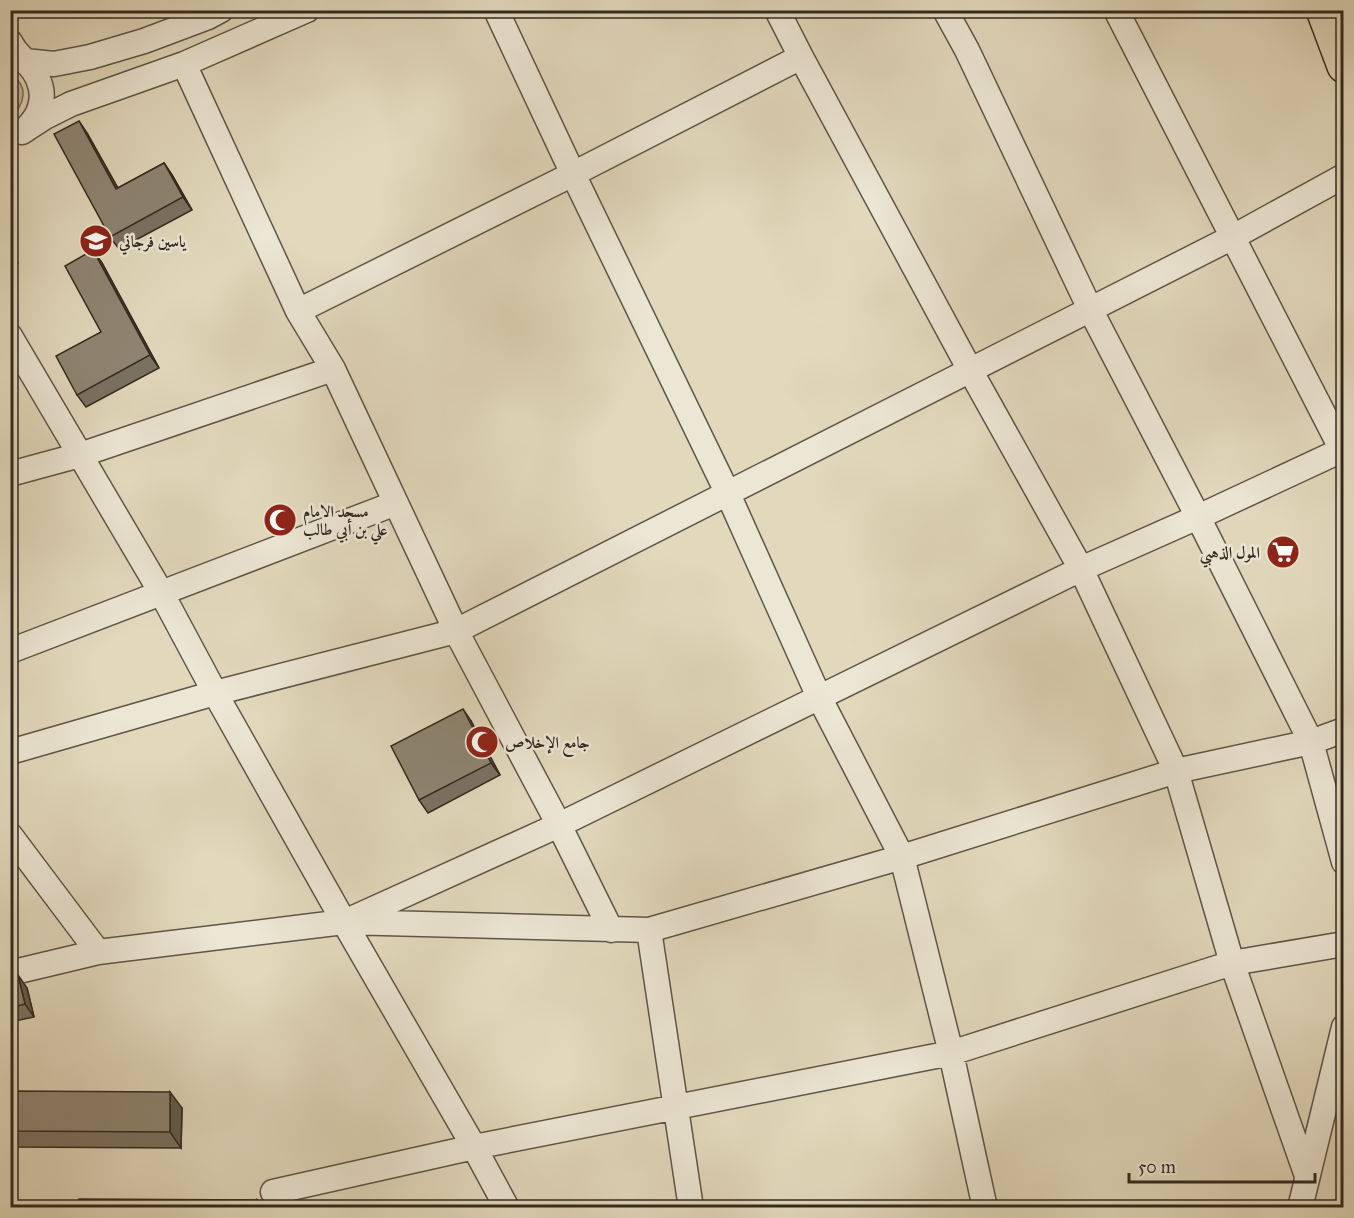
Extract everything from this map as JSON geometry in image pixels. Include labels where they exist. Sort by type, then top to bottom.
[{"type":"highway","points":[[1323,10],[1344,66]]},
{"type":"street","points":[[16,136],[45,117],[71,104],[184,64],[307,10]]},
{"type":"street","points":[[496,10],[728,494],[819,697],[902,857],[951,1053],[985,1208]]},
{"type":"street","points":[[777,10],[970,370],[1081,570],[1176,771],[1232,963],[1307,1176]]},
{"type":"street","points":[[945,10],[967,50],[1090,309],[1311,742],[1344,862]]},
{"type":"street","points":[[344,922],[559,825],[1081,570],[1343,450],[1116,10]]},
{"type":"street","points":[[15,52],[54,64],[90,57],[144,41],[213,13]]},
{"type":"street","points":[[15,52],[37,74],[41,90],[41,105],[35,119],[16,136]]},
{"type":"street","points":[[298,311],[801,57]]},
{"type":"street","points":[[184,64],[298,311],[333,369],[456,632],[559,825],[611,930]]},
{"type":"street","points":[[10,752],[215,693],[456,632],[1233,237],[1344,176]]},
{"type":"street","points":[[10,336],[162,594],[215,693],[507,1208]]},
{"type":"street","points":[[10,474],[80,455],[333,369]]},
{"type":"street","points":[[10,651],[396,503]]},
{"type":"street","points":[[10,973],[98,952],[344,922],[649,930],[902,857],[1176,771],[1311,742],[1344,730]]},
{"type":"street","points":[[10,835],[98,952]]},
{"type":"street","points":[[649,930],[691,1208]]},
{"type":"street","points":[[273,1192],[474,1147],[951,1053],[1232,963],[1344,944]]},
{"type":"street","points":[[1300,1208],[1344,1026]]},
{"type":"green space","points":[[11,75],[21,85],[23,96],[11,118]]},
{"type":"building","points":[[79,121],[116,189],[164,163],[183,197],[110,237],[54,134]]},
{"type":"building","points":[[93,250],[150,355],[77,395],[56,356],[101,332],[65,266]]},
{"type":"building","points":[[463,709],[491,763],[419,800],[391,746]]},
{"type":"building","points":[[18,975],[25,1004],[10,1008],[10,977]]},
{"type":"building","points":[[10,1091],[170,1092],[170,1132],[10,1131]]},
{"type":"building","points":[[79,1199],[257,1200],[257,1208],[79,1208]]},
{"type":"place","name":"ياسين فرجاني","points":[[96,241]]},
{"type":"place","name":"مسجد الامام علي بن أبي طالب","points":[[280,520]]},
{"type":"place","name":"المول الذهبي","points":[[1283,552]]},
{"type":"place","name":"جامع الإخلاص","points":[[482,742]]}]
